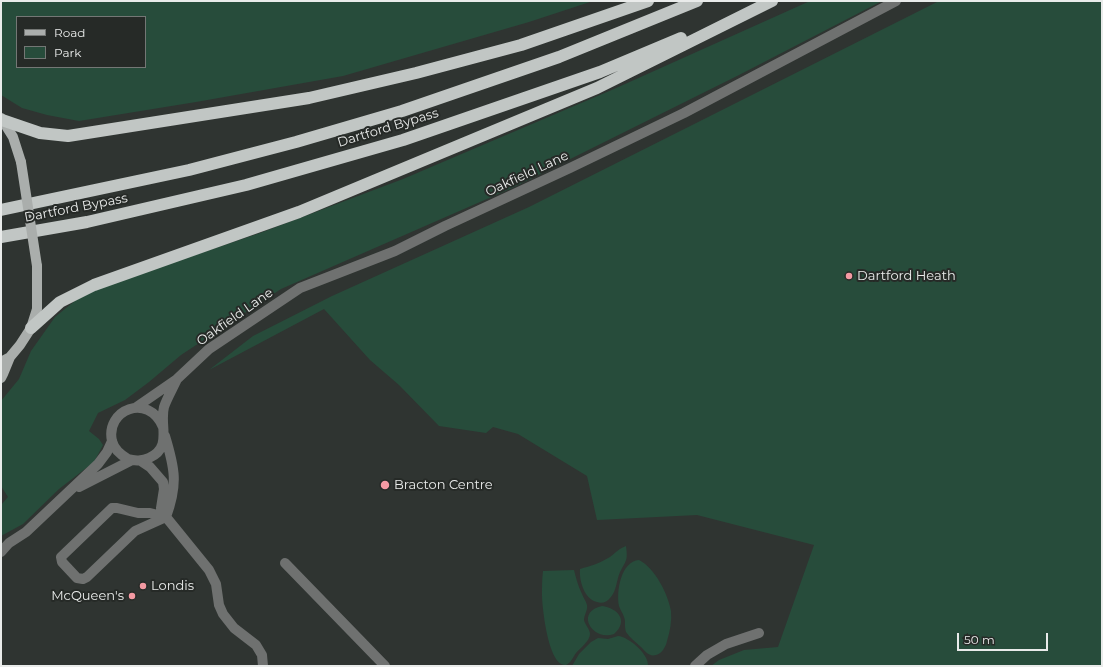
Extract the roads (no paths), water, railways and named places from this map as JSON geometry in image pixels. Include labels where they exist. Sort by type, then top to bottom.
[{"type":"highway","points":[[2,119],[40,133],[68,136],[309,98],[416,73],[521,45],[648,1]]},
{"type":"highway","name":"Dartford Bypass","points":[[1,210],[189,170],[296,142],[402,111],[559,57],[697,1]]},
{"type":"highway","points":[[31,328],[60,302],[94,285],[299,212],[590,91],[770,1]]},
{"type":"highway","name":"Dartford Bypass","points":[[1,237],[87,222],[246,185],[403,140],[600,72],[770,1]]},
{"type":"main road","points":[[1,378],[6,360],[20,345],[31,328],[37,309],[37,266],[21,162],[12,137],[2,119]]},
{"type":"street","name":"Oakfield Lane","points":[[1,552],[5,543],[26,532],[98,464],[107,452],[112,441],[112,428],[115,421],[124,412],[135,408],[177,379],[208,349],[300,288],[395,251],[570,168],[684,113],[896,1]]},
{"type":"street","name":"Oakfield Lane","points":[[72,490],[83,486],[105,473],[137,460],[147,459],[154,456],[163,444],[164,408],[177,379]]},
{"type":"street","points":[[135,408],[142,408],[156,414],[164,431],[174,469],[172,500],[166,517],[134,531],[84,579],[77,578],[61,560],[63,554],[112,508],[138,513],[150,513],[166,517]]},
{"type":"street","points":[[112,441],[117,451],[123,457],[137,460],[148,466],[162,482],[164,490],[161,508],[166,517],[209,570],[216,584],[219,604],[223,614],[234,628],[256,645],[262,656],[263,666]]},
{"type":"street","points":[[285,563],[385,666]]},
{"type":"street","points":[[695,666],[707,655],[726,644],[759,633]]},
{"type":"place","name":"Dartford Heath","points":[[849,276]]},
{"type":"place","name":"Bracton Centre","points":[[385,485]]},
{"type":"place","name":"Londis","points":[[143,586]]},
{"type":"place","name":"McQueen's","points":[[132,596]]}]
